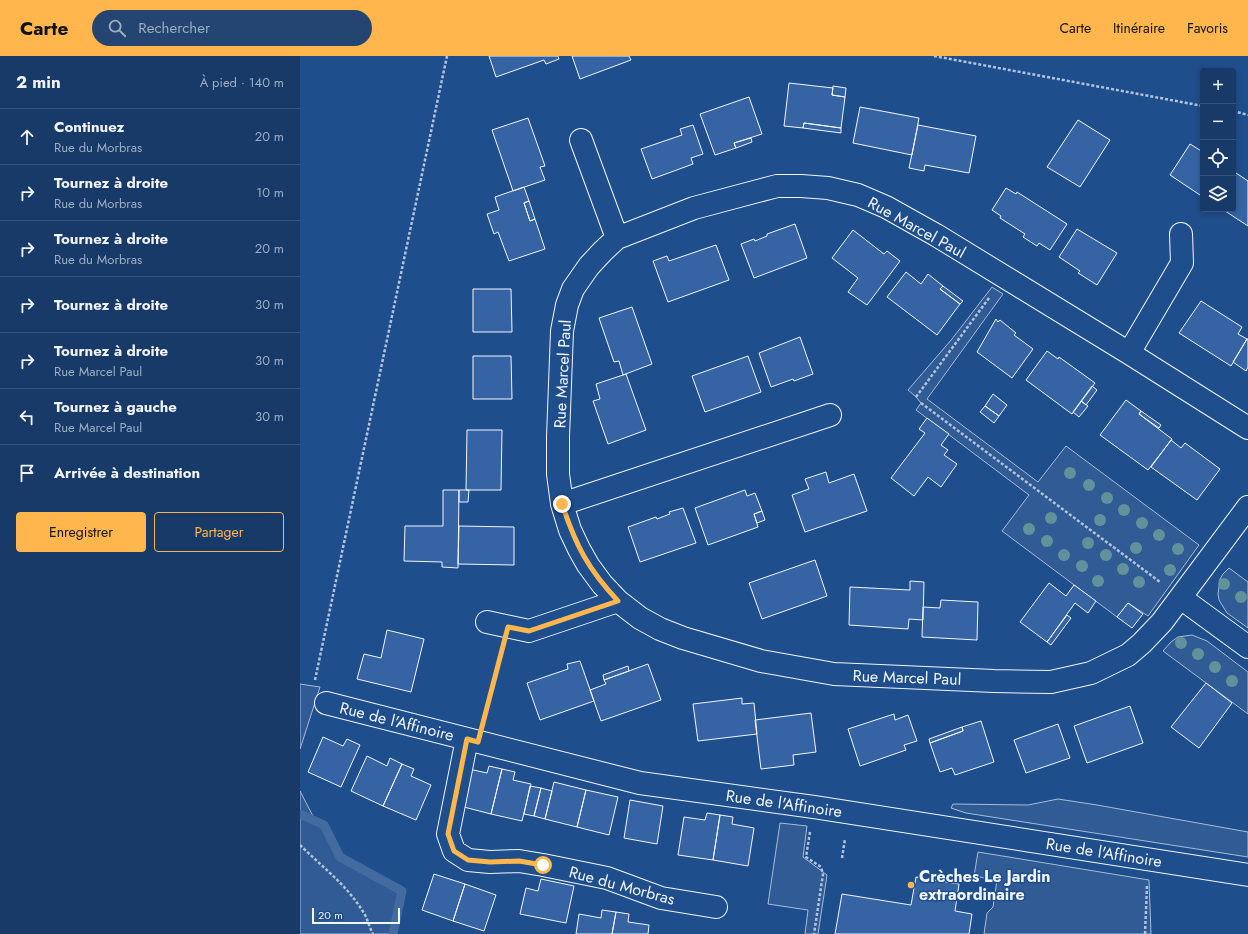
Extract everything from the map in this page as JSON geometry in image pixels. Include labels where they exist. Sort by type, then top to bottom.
[{"type":"street","points":[[581,140],[617,238]]},
{"type":"street","name":"Rue Marcel Paul","points":[[1248,428],[936,235],[886,208],[858,195],[828,188],[778,186],[694,208],[617,238],[590,266],[573,289],[564,316],[562,331],[558,474],[562,504],[570,530],[582,554],[602,584],[618,601],[640,618],[660,629],[682,638],[761,660],[834,674],[1051,682],[1091,673],[1128,655],[1162,622],[1248,507]]},
{"type":"street","points":[[1128,353],[1182,263],[1181,234]]},
{"type":"street","points":[[562,504],[830,415]]},
{"type":"street","points":[[1181,598],[1248,647]]},
{"type":"street","points":[[487,622],[529,631],[618,601]]},
{"type":"street","name":"Rue de l'Affinoire","points":[[326,703],[640,783],[814,807],[1248,875]]},
{"type":"street","name":"Rue du Morbras","points":[[473,740],[448,834],[454,851],[468,860],[490,862],[519,861],[543,865],[607,878],[661,898],[716,907]]},
{"type":"path","points":[[313,685],[447,56]]},
{"type":"path","points":[[934,56],[1200,105]]},
{"type":"path","points":[[1236,113],[1248,115]]},
{"type":"path","points":[[916,397],[1004,277]]},
{"type":"path","points":[[921,404],[1181,598]]},
{"type":"path","points":[[473,740],[508,627]]},
{"type":"path","points":[[814,807],[806,856],[821,867],[823,874],[814,934]]},
{"type":"path","points":[[300,845],[338,880],[352,897],[366,917],[373,934]]},
{"type":"path","points":[[1145,934],[1145,903],[1149,859]]},
{"type":"shaded area","points":[[992,287],[1003,294],[927,399],[1038,482],[1066,446],[1199,545],[1148,616],[1128,603],[1117,617],[1002,531],[1029,495],[916,410],[921,403],[908,390],[952,339]]},
{"type":"shaded area","points":[[1229,568],[1248,582],[1248,628],[1227,613],[1219,600],[1218,594],[1220,579]]},
{"type":"shaded area","points":[[1192,635],[1207,641],[1248,672],[1248,714],[1163,651],[1178,637]]},
{"type":"shaded area","points":[[300,684],[320,687],[300,749]]},
{"type":"shaded area","points":[[300,791],[316,822],[324,825],[340,857],[402,891],[393,934],[300,934]]},
{"type":"shaded area","points":[[1058,799],[1248,832],[1248,857],[966,813],[951,808],[953,804],[1028,805]]},
{"type":"shaded area","points":[[780,823],[807,826],[803,857],[827,875],[818,934],[805,934],[808,910],[768,904]]},
{"type":"shaded area","points":[[978,852],[1149,880],[1151,934],[984,934],[987,913],[993,907],[997,880],[974,876]]},
{"type":"building","points":[[489,56],[558,56],[559,59],[546,64],[544,60],[496,77]]},
{"type":"building","points":[[572,56],[629,56],[631,60],[580,79]]},
{"type":"building","points":[[789,83],[833,88],[832,95],[845,97],[841,128],[804,123],[803,128],[784,126]]},
{"type":"building","points":[[833,86],[846,88],[845,97],[832,95]]},
{"type":"building","points":[[749,97],[762,134],[734,143],[736,148],[715,155],[700,114]]},
{"type":"building","points":[[860,107],[919,118],[912,155],[853,143]]},
{"type":"building","points":[[528,118],[545,166],[540,167],[545,180],[513,191],[492,130]]},
{"type":"building","points":[[1078,120],[1110,140],[1080,187],[1047,167]]},
{"type":"building","points":[[804,123],[841,128],[841,133],[803,128]]},
{"type":"building","points":[[693,125],[703,154],[691,158],[693,164],[652,179],[641,149],[682,135],[680,129]]},
{"type":"building","points":[[918,125],[976,136],[969,173],[925,165],[924,171],[909,168]]},
{"type":"building","points":[[751,138],[752,142],[736,148],[734,143]]},
{"type":"building","points":[[1190,144],[1200,150],[1200,195],[1170,175]]},
{"type":"building","points":[[1236,173],[1248,181],[1248,226],[1227,212],[1236,212]]},
{"type":"building","points":[[524,187],[529,201],[524,203],[530,221],[535,219],[545,249],[509,261],[498,232],[494,234],[487,214],[499,210],[495,197]]},
{"type":"building","points":[[1006,188],[1016,194],[1017,192],[1067,224],[1050,250],[1039,243],[1037,246],[1023,237],[1025,234],[1000,218],[1001,216],[992,210]]},
{"type":"building","points":[[529,201],[535,219],[530,221],[524,203]]},
{"type":"building","points":[[795,224],[807,258],[754,278],[741,244],[754,239],[755,241],[767,236],[767,234]]},
{"type":"building","points":[[1077,229],[1117,253],[1097,285],[1078,273],[1080,271],[1059,257]]},
{"type":"building","points":[[853,230],[884,254],[887,251],[900,261],[867,305],[848,292],[858,278],[832,258]]},
{"type":"building","points":[[716,245],[729,280],[668,302],[653,261],[667,256],[669,261]]},
{"type":"building","points":[[906,272],[921,284],[928,274],[943,286],[940,289],[960,304],[937,335],[887,297]]},
{"type":"building","points":[[943,286],[963,301],[960,304],[940,289]]},
{"type":"building","points":[[473,289],[511,289],[512,332],[473,332]]},
{"type":"building","points":[[1201,301],[1242,327],[1238,334],[1247,339],[1231,366],[1179,333]]},
{"type":"building","points":[[632,307],[652,364],[623,375],[619,361],[614,362],[599,318]]},
{"type":"building","points":[[996,319],[998,322],[1000,320],[1016,333],[1014,335],[1033,349],[1012,378],[977,352]]},
{"type":"building","points":[[800,337],[813,374],[771,387],[759,353]]},
{"type":"building","points":[[1247,339],[1248,367],[1246,371],[1233,362]]},
{"type":"building","points":[[1047,351],[1058,359],[1059,357],[1095,383],[1072,414],[1026,380]]},
{"type":"building","points":[[473,356],[511,356],[512,399],[473,399]]},
{"type":"building","points":[[748,356],[761,392],[705,412],[692,376]]},
{"type":"building","points":[[626,374],[646,430],[608,444],[593,401],[600,399],[596,384]]},
{"type":"building","points":[[1092,386],[1097,390],[1086,405],[1081,401]]},
{"type":"building","points":[[993,394],[1007,405],[999,416],[985,406]]},
{"type":"building","points":[[1126,400],[1141,411],[1139,414],[1172,439],[1148,470],[1100,435]]},
{"type":"building","points":[[1081,401],[1088,406],[1079,417],[1073,412]]},
{"type":"building","points":[[985,406],[999,416],[994,423],[980,412]]},
{"type":"building","points":[[1141,411],[1161,425],[1159,428],[1139,414]]},
{"type":"building","points":[[927,418],[949,434],[941,445],[948,450],[944,455],[957,464],[941,487],[928,477],[914,496],[891,478],[925,433],[919,429]]},
{"type":"building","points":[[467,430],[502,430],[501,490],[466,490]]},
{"type":"building","points":[[1171,440],[1181,448],[1185,443],[1220,469],[1197,500],[1151,467]]},
{"type":"building","points":[[826,472],[829,483],[854,474],[867,511],[805,532],[792,495],[809,489],[805,479]]},
{"type":"building","points":[[443,490],[459,490],[458,568],[442,567],[442,562],[404,561],[405,526],[443,526]]},
{"type":"building","points":[[459,490],[469,490],[468,502],[459,502]]},
{"type":"building","points":[[745,490],[747,496],[755,493],[762,511],[754,514],[758,527],[708,545],[695,508]]},
{"type":"building","points":[[683,508],[696,543],[640,562],[628,527],[656,517],[657,519],[670,514],[669,512]]},
{"type":"building","points":[[762,511],[765,520],[757,523],[754,514]]},
{"type":"building","points":[[459,526],[514,527],[514,565],[458,564]]},
{"type":"building","points":[[815,560],[827,596],[762,619],[749,583]]},
{"type":"building","points":[[910,581],[924,582],[923,620],[909,619],[908,629],[849,625],[850,587],[910,590]]},
{"type":"building","points":[[1049,583],[1066,596],[1074,585],[1096,601],[1088,613],[1075,603],[1047,642],[1020,622]]},
{"type":"building","points":[[941,600],[978,602],[977,640],[922,637],[923,607],[940,608]]},
{"type":"building","points":[[1128,603],[1143,614],[1132,628],[1117,617]]},
{"type":"building","points":[[1067,615],[1071,618],[1051,645],[1047,642]]},
{"type":"building","points":[[387,630],[424,639],[411,692],[357,679],[364,654],[381,658]]},
{"type":"building","points":[[580,661],[594,701],[540,720],[527,683],[568,669],[567,664]]},
{"type":"building","points":[[648,664],[661,700],[601,721],[590,690],[606,684],[604,680]]},
{"type":"building","points":[[628,666],[629,671],[604,680],[603,675]]},
{"type":"building","points":[[1206,683],[1232,703],[1199,748],[1171,727]]},
{"type":"building","points":[[742,698],[742,704],[754,703],[757,734],[698,741],[693,704]]},
{"type":"building","points":[[1130,706],[1143,743],[1087,763],[1074,726]]},
{"type":"building","points":[[811,713],[816,752],[793,755],[794,765],[761,769],[755,720]]},
{"type":"building","points":[[894,714],[895,720],[908,715],[917,741],[904,745],[906,750],[860,766],[848,729]]},
{"type":"building","points":[[981,721],[994,762],[955,775],[952,768],[940,772],[930,743],[963,731],[962,727]]},
{"type":"building","points":[[1058,724],[1070,758],[1026,773],[1014,740]]},
{"type":"building","points":[[962,727],[963,731],[930,743],[929,739]]},
{"type":"building","points":[[323,737],[343,746],[347,739],[360,745],[341,787],[308,772]]},
{"type":"building","points":[[367,756],[387,766],[390,758],[402,764],[383,806],[351,791]]},
{"type":"building","points":[[402,764],[414,769],[411,776],[431,785],[416,820],[383,806]]},
{"type":"building","points":[[489,766],[502,769],[491,814],[460,806],[469,769],[487,773]]},
{"type":"building","points":[[502,769],[515,772],[513,780],[531,784],[522,821],[491,814]]},
{"type":"building","points":[[554,782],[586,790],[577,827],[545,819]]},
{"type":"building","points":[[530,786],[541,788],[534,816],[524,814]]},
{"type":"building","points":[[541,788],[552,791],[545,819],[534,816]]},
{"type":"building","points":[[586,790],[618,797],[609,835],[577,827]]},
{"type":"building","points":[[630,800],[663,806],[657,844],[624,838]]},
{"type":"building","points":[[707,813],[720,815],[713,860],[678,855],[684,817],[705,820]]},
{"type":"building","points":[[720,815],[733,817],[732,824],[754,828],[748,866],[713,860]]},
{"type":"building","points":[[434,874],[465,884],[453,921],[422,910]]},
{"type":"building","points":[[916,877],[959,884],[955,911],[972,914],[969,934],[835,934],[842,894],[911,905]]},
{"type":"building","points":[[541,879],[574,886],[566,923],[520,914],[526,888],[538,891]]},
{"type":"building","points":[[465,884],[496,895],[484,931],[453,921]]},
{"type":"building","points":[[602,910],[616,912],[612,934],[576,934],[579,914],[601,918]]},
{"type":"building","points":[[616,912],[629,914],[628,922],[649,925],[648,934],[612,934]]},
{"type":"waterway","points":[[300,814],[324,825],[340,857],[402,891],[393,934]]},
{"type":"place","name":"Crèches Le Jardin extraordinaire","points":[[911,885]]},
{"type":"route","points":[[543,865],[519,861],[490,862],[468,860],[454,851],[448,834],[467,739],[478,742],[508,627],[529,631],[618,601],[602,584],[588,565],[570,530],[562,504]]}]
